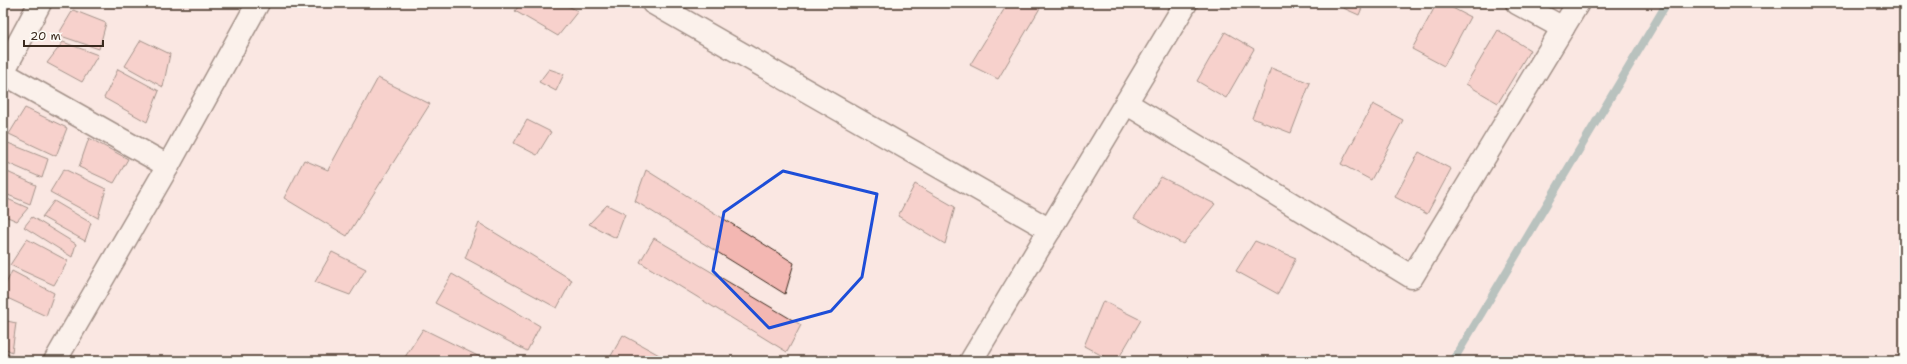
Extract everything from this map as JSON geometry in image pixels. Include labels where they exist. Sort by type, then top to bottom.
[{"type":"street","points":[[40,3],[3,72],[168,166]]},
{"type":"street","points":[[55,361],[168,166],[258,3]]},
{"type":"street","points":[[653,3],[1050,230]]},
{"type":"street","points":[[1517,3],[1563,28]]},
{"type":"street","points":[[1126,103],[1412,277],[1578,3]]},
{"type":"street","points":[[971,361],[1126,103],[1179,5]]},
{"type":"highlighted area","points":[[783,171],[877,194],[862,277],[831,311],[769,328],[713,271],[724,212]]},
{"type":"building","points":[[3,3],[10,3],[3,15]]},
{"type":"building","points":[[521,3],[562,3],[578,11],[558,36],[515,11]]},
{"type":"building","points":[[1008,3],[1043,3],[998,79],[970,65]]},
{"type":"building","points":[[1332,3],[1364,3],[1359,15]]},
{"type":"building","points":[[1437,3],[1443,3],[1470,17],[1444,66],[1412,49]]},
{"type":"building","points":[[73,10],[106,23],[99,49],[58,35]]},
{"type":"building","points":[[1498,30],[1530,50],[1498,103],[1466,84]]},
{"type":"building","points":[[1225,32],[1254,49],[1226,98],[1197,81]]},
{"type":"building","points":[[141,40],[170,54],[163,87],[125,66]]},
{"type":"building","points":[[63,42],[98,55],[82,82],[47,63]]},
{"type":"building","points":[[1271,68],[1310,83],[1291,133],[1252,118]]},
{"type":"building","points":[[118,69],[159,91],[147,122],[104,98]]},
{"type":"building","points":[[549,69],[564,74],[556,91],[539,82]]},
{"type":"building","points":[[378,78],[430,104],[347,236],[284,198],[304,160],[328,170]]},
{"type":"building","points":[[1373,104],[1403,120],[1371,180],[1341,164]]},
{"type":"building","points":[[25,108],[67,128],[56,156],[9,134]]},
{"type":"building","points":[[527,120],[551,132],[537,155],[514,143]]},
{"type":"building","points":[[89,138],[128,159],[114,183],[79,167]]},
{"type":"building","points":[[8,143],[48,159],[42,178],[3,161],[3,153]]},
{"type":"building","points":[[1419,152],[1451,169],[1427,214],[1395,197]]},
{"type":"building","points":[[64,169],[106,189],[98,218],[50,192]]},
{"type":"building","points":[[3,170],[36,185],[30,204],[3,193]]},
{"type":"building","points":[[646,170],[794,263],[785,294],[635,201]]},
{"type":"building","points":[[1161,177],[1215,204],[1183,244],[1134,218]]},
{"type":"building","points":[[915,184],[955,207],[945,244],[898,216]]},
{"type":"building","points":[[3,197],[28,208],[17,221],[3,215]]},
{"type":"building","points":[[54,201],[91,223],[85,241],[42,217]]},
{"type":"building","points":[[607,205],[625,214],[616,238],[589,224]]},
{"type":"building","points":[[32,217],[76,244],[72,257],[24,227]]},
{"type":"building","points":[[479,223],[572,280],[557,308],[465,258]]},
{"type":"building","points":[[654,238],[801,325],[787,352],[640,262]]},
{"type":"building","points":[[27,239],[68,261],[54,285],[10,265]]},
{"type":"building","points":[[1255,241],[1296,258],[1278,294],[1236,271]]},
{"type":"building","points":[[332,252],[366,269],[350,295],[315,282]]},
{"type":"building","points":[[12,271],[54,293],[46,316],[3,296],[3,290]]},
{"type":"building","points":[[452,274],[540,326],[527,351],[435,303]]},
{"type":"building","points":[[1103,301],[1141,320],[1117,361],[1112,361],[1084,346]]},
{"type":"building","points":[[3,320],[16,323],[12,352],[3,347]]},
{"type":"building","points":[[423,329],[488,361],[413,361],[405,357]]},
{"type":"building","points":[[623,335],[670,361],[608,361]]},
{"type":"building","points":[[3,352],[16,358],[15,361],[3,361]]},
{"type":"waterway","points":[[1453,361],[1667,3]]}]
